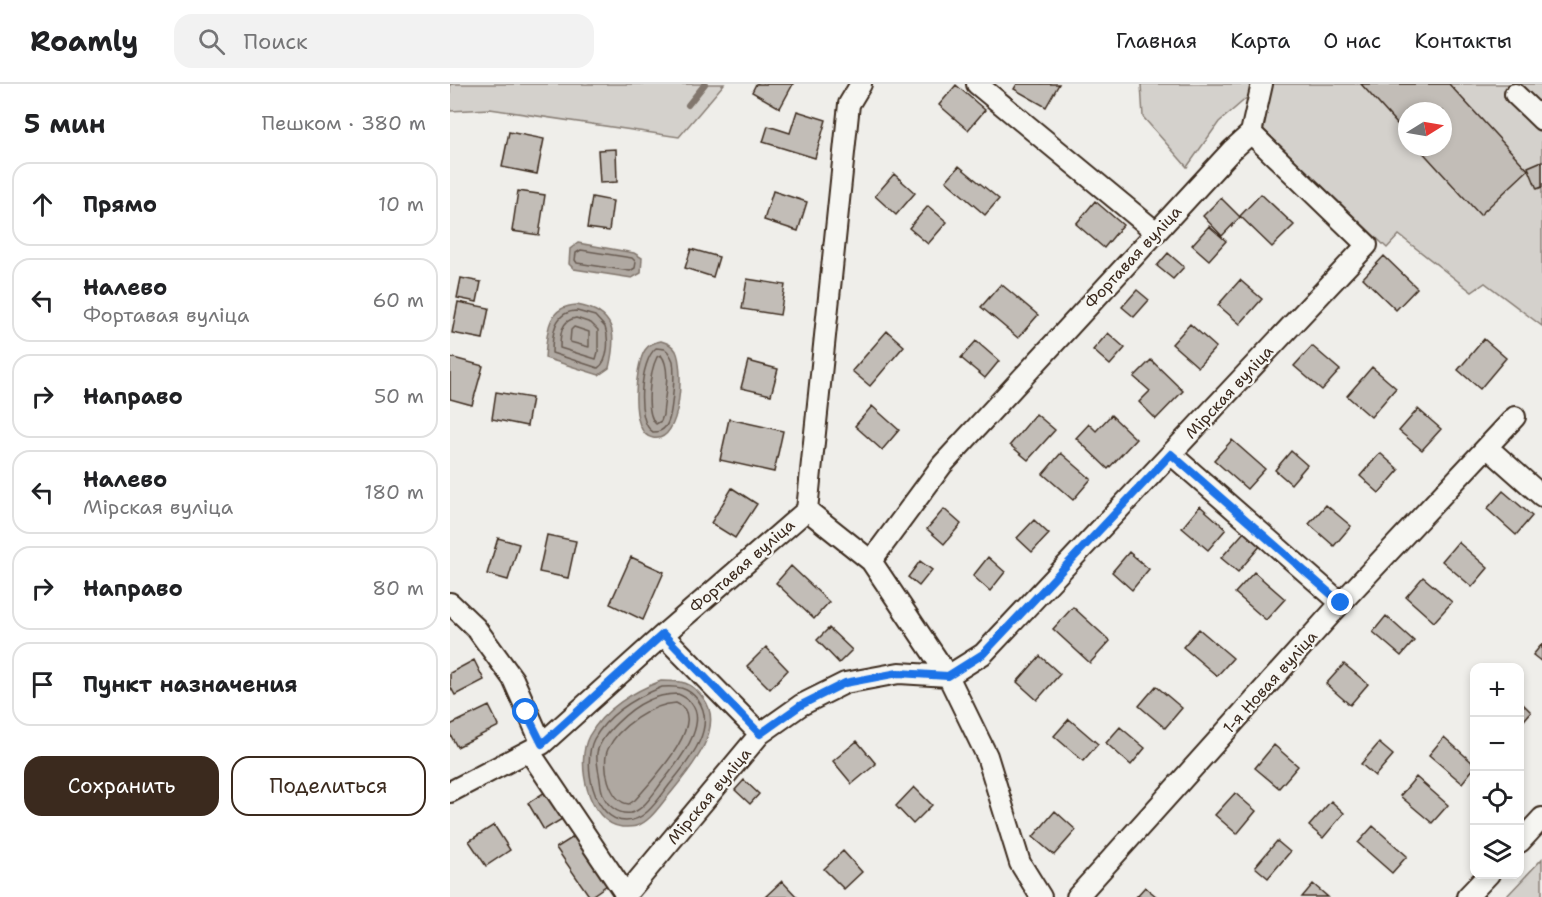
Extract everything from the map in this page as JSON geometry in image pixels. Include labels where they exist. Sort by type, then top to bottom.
[{"type":"street","name":"Фортавая вуліца","points":[[450,792],[536,748],[663,634],[807,510],[849,104],[861,84]]},
{"type":"street","points":[[977,84],[1156,232]]},
{"type":"street","points":[[1251,133],[1262,84]]},
{"type":"street","points":[[1515,94],[1542,120]]},
{"type":"street","name":"Фортавая вуліца","points":[[870,561],[942,465],[1232,150],[1251,133]]},
{"type":"street","name":"Мірская вуліца","points":[[625,896],[760,734],[801,705],[845,683],[898,673],[948,676],[983,654],[1366,245],[1251,133]]},
{"type":"street","name":"1-я Новая вуліца","points":[[1077,897],[1341,603],[1515,417]]},
{"type":"street","points":[[1487,447],[1542,496]]},
{"type":"street","points":[[1171,454],[1341,603]]},
{"type":"street","points":[[807,510],[870,561],[948,676],[987,756],[1020,863],[1041,897]]},
{"type":"street","points":[[450,603],[476,628],[513,679],[536,748],[625,896]]},
{"type":"street","points":[[663,634],[760,734]]},
{"type":"street","points":[[1524,838],[1542,818]]},
{"type":"street","points":[[1467,897],[1484,879]]},
{"type":"shaded area","points":[[450,84],[724,84],[679,137],[490,109],[450,111]]},
{"type":"shaded area","points":[[1141,84],[1542,84],[1542,326],[1485,283],[1472,292],[1399,235],[1387,248],[1264,130],[1249,96],[1219,122],[1187,167],[1143,117]]},
{"type":"shaded area","points":[[1542,859],[1542,897],[1506,897],[1524,879]]},
{"type":"water","points":[[578,243],[634,253],[642,258],[641,273],[632,278],[574,269],[569,264],[570,249]]},
{"type":"water","points":[[577,305],[600,313],[611,326],[612,356],[609,368],[599,375],[545,358],[548,331],[554,316],[559,310]]},
{"type":"water","points":[[661,341],[670,344],[676,351],[680,387],[675,417],[670,429],[663,437],[653,438],[645,434],[640,425],[636,398],[637,383],[641,358],[645,350],[648,346]]},
{"type":"water","points":[[661,681],[685,683],[699,693],[710,711],[708,736],[686,775],[654,813],[641,824],[622,827],[610,823],[593,803],[584,775],[585,747],[595,726],[611,709],[640,690]]},
{"type":"building","points":[[756,84],[793,84],[780,108],[752,92]]},
{"type":"building","points":[[1017,84],[1059,84],[1046,107],[1014,89]]},
{"type":"building","points":[[1361,84],[1449,84],[1528,170],[1480,215],[1426,156],[1452,156],[1452,102],[1398,102],[1398,125]]},
{"type":"building","points":[[956,85],[985,110],[968,130],[939,105]]},
{"type":"building","points":[[797,111],[826,120],[815,158],[763,142],[768,126],[790,133]]},
{"type":"building","points":[[509,132],[544,139],[537,174],[502,167]]},
{"type":"building","points":[[616,149],[617,182],[600,183],[598,150]]},
{"type":"building","points":[[1542,161],[1542,187],[1537,189],[1528,167]]},
{"type":"building","points":[[959,166],[999,199],[985,215],[946,181]]},
{"type":"building","points":[[894,174],[915,193],[896,215],[875,196]]},
{"type":"building","points":[[518,191],[545,195],[539,235],[512,231]]},
{"type":"building","points":[[773,191],[807,202],[798,231],[764,220]]},
{"type":"building","points":[[1261,194],[1294,225],[1272,247],[1240,216]]},
{"type":"building","points":[[592,197],[613,201],[609,231],[587,228]]},
{"type":"building","points":[[1221,198],[1240,217],[1222,236],[1203,216]]},
{"type":"building","points":[[1095,201],[1123,225],[1104,248],[1076,224]]},
{"type":"building","points":[[928,206],[947,222],[928,244],[909,228]]},
{"type":"building","points":[[1209,226],[1226,241],[1209,260],[1192,245]]},
{"type":"building","points":[[691,249],[719,257],[713,277],[685,268]]},
{"type":"building","points":[[1168,253],[1184,267],[1173,279],[1157,266]]},
{"type":"building","points":[[1384,256],[1417,288],[1396,310],[1363,278]]},
{"type":"building","points":[[461,278],[481,282],[477,302],[457,298]]},
{"type":"building","points":[[747,279],[785,285],[780,315],[742,309]]},
{"type":"building","points":[[1240,280],[1262,299],[1240,324],[1218,305]]},
{"type":"building","points":[[1001,284],[1038,315],[1018,338],[981,307]]},
{"type":"building","points":[[1137,290],[1149,300],[1134,317],[1122,307]]},
{"type":"building","points":[[458,302],[489,308],[483,339],[452,333]]},
{"type":"building","points":[[1190,324],[1216,347],[1198,367],[1172,344]]},
{"type":"building","points":[[887,331],[904,346],[870,386],[852,371]]},
{"type":"building","points":[[1108,333],[1125,348],[1110,365],[1093,350]]},
{"type":"building","points":[[1484,339],[1506,358],[1480,389],[1458,370]]},
{"type":"building","points":[[976,341],[999,361],[985,378],[961,358]]},
{"type":"building","points":[[1312,346],[1340,370],[1322,390],[1294,366]]},
{"type":"building","points":[[450,357],[483,366],[472,405],[450,399]]},
{"type":"building","points":[[1151,360],[1183,391],[1156,419],[1139,402],[1150,391],[1134,377]]},
{"type":"building","points":[[748,361],[778,369],[771,395],[741,388]]},
{"type":"building","points":[[1372,367],[1396,388],[1371,417],[1347,396]]},
{"type":"building","points":[[496,392],[532,398],[527,426],[492,419]]},
{"type":"building","points":[[872,406],[899,430],[882,450],[855,426]]},
{"type":"building","points":[[1418,409],[1441,429],[1422,450],[1399,431]]},
{"type":"building","points":[[1036,414],[1055,430],[1028,460],[1010,445]]},
{"type":"building","points":[[1111,415],[1136,439],[1108,469],[1076,438],[1089,424],[1096,431]]},
{"type":"building","points":[[729,419],[783,431],[774,472],[720,460]]},
{"type":"building","points":[[1232,440],[1265,469],[1247,489],[1214,460]]},
{"type":"building","points":[[1291,451],[1307,465],[1291,484],[1275,470]]},
{"type":"building","points":[[1061,453],[1091,479],[1073,500],[1043,474]]},
{"type":"building","points":[[1380,453],[1399,470],[1379,493],[1360,476]]},
{"type":"building","points":[[732,488],[757,504],[735,538],[711,523]]},
{"type":"building","points":[[1503,491],[1532,516],[1516,535],[1487,509]]},
{"type":"building","points":[[1326,505],[1351,526],[1334,546],[1309,524]]},
{"type":"building","points":[[1200,506],[1226,529],[1208,550],[1182,528]]},
{"type":"building","points":[[944,509],[961,524],[944,544],[927,529]]},
{"type":"building","points":[[1034,520],[1049,534],[1032,552],[1017,538]]},
{"type":"building","points":[[1245,531],[1261,545],[1238,572],[1221,558]]},
{"type":"building","points":[[547,535],[576,541],[568,578],[539,572]]},
{"type":"building","points":[[498,538],[519,544],[508,580],[487,574]]},
{"type":"building","points":[[1458,542],[1488,568],[1472,587],[1442,561]]},
{"type":"building","points":[[1129,552],[1149,569],[1132,590],[1112,572]]},
{"type":"building","points":[[631,557],[664,572],[643,620],[610,604]]},
{"type":"building","points":[[988,557],[1005,572],[990,591],[973,576]]},
{"type":"building","points":[[920,561],[932,570],[919,586],[908,577]]},
{"type":"building","points":[[791,566],[829,602],[814,619],[776,583]]},
{"type":"building","points":[[1254,572],[1285,599],[1266,620],[1235,593]]},
{"type":"building","points":[[1423,577],[1452,602],[1434,622],[1406,597]]},
{"type":"building","points":[[1073,607],[1110,641],[1090,663],[1053,629]]},
{"type":"building","points":[[1386,616],[1414,641],[1401,656],[1373,632]]},
{"type":"building","points":[[829,628],[852,650],[839,663],[817,640]]},
{"type":"building","points":[[1199,629],[1233,658],[1217,676],[1183,647]]},
{"type":"building","points":[[1542,644],[1542,662],[1533,655]]},
{"type":"building","points":[[766,647],[788,670],[770,689],[747,666]]},
{"type":"building","points":[[1040,656],[1060,674],[1037,700],[1017,682]]},
{"type":"building","points":[[474,660],[484,680],[455,695],[450,686],[450,673]]},
{"type":"building","points":[[1344,664],[1368,684],[1350,705],[1326,684]]},
{"type":"building","points":[[1156,686],[1182,708],[1165,728],[1139,706]]},
{"type":"building","points":[[1524,705],[1531,712],[1524,720]]},
{"type":"building","points":[[489,706],[499,726],[457,747],[450,734],[450,725]]},
{"type":"building","points":[[1069,719],[1098,744],[1083,761],[1054,736]]},
{"type":"building","points":[[1120,727],[1145,748],[1131,765],[1106,743]]},
{"type":"building","points":[[1444,737],[1470,760],[1470,773],[1462,783],[1429,755]]},
{"type":"building","points":[[857,741],[876,764],[852,784],[833,761]]},
{"type":"building","points":[[1379,743],[1393,755],[1375,776],[1361,764]]},
{"type":"building","points":[[1274,745],[1298,766],[1279,788],[1255,768]]},
{"type":"building","points":[[1416,777],[1448,805],[1432,823],[1400,796]]},
{"type":"building","points":[[744,780],[759,794],[750,804],[735,790]]},
{"type":"building","points":[[914,787],[932,805],[913,824],[896,806]]},
{"type":"building","points":[[545,792],[562,819],[544,830],[528,803]]},
{"type":"building","points":[[1235,793],[1256,811],[1237,834],[1215,815]]},
{"type":"building","points":[[1331,801],[1344,813],[1323,838],[1309,826]]},
{"type":"building","points":[[1055,811],[1076,830],[1054,855],[1033,837]]},
{"type":"building","points":[[494,825],[510,850],[486,866],[469,841]]},
{"type":"building","points":[[1373,826],[1407,856],[1392,873],[1358,843]]},
{"type":"building","points":[[575,836],[607,885],[590,897],[556,848]]},
{"type":"building","points":[[1277,841],[1290,852],[1268,878],[1255,867]]},
{"type":"building","points":[[843,851],[862,872],[844,889],[824,869]]},
{"type":"building","points":[[782,881],[797,897],[765,897]]},
{"type":"building","points":[[1313,884],[1328,897],[1302,897]]},
{"type":"building","points":[[1145,887],[1157,897],[1136,897]]},
{"type":"waterway","points":[[688,105],[705,84]]},
{"type":"route","points":[[526,712],[542,744],[663,634],[760,734],[801,705],[845,683],[898,673],[948,676],[983,654],[1171,454],[1341,603]]}]
